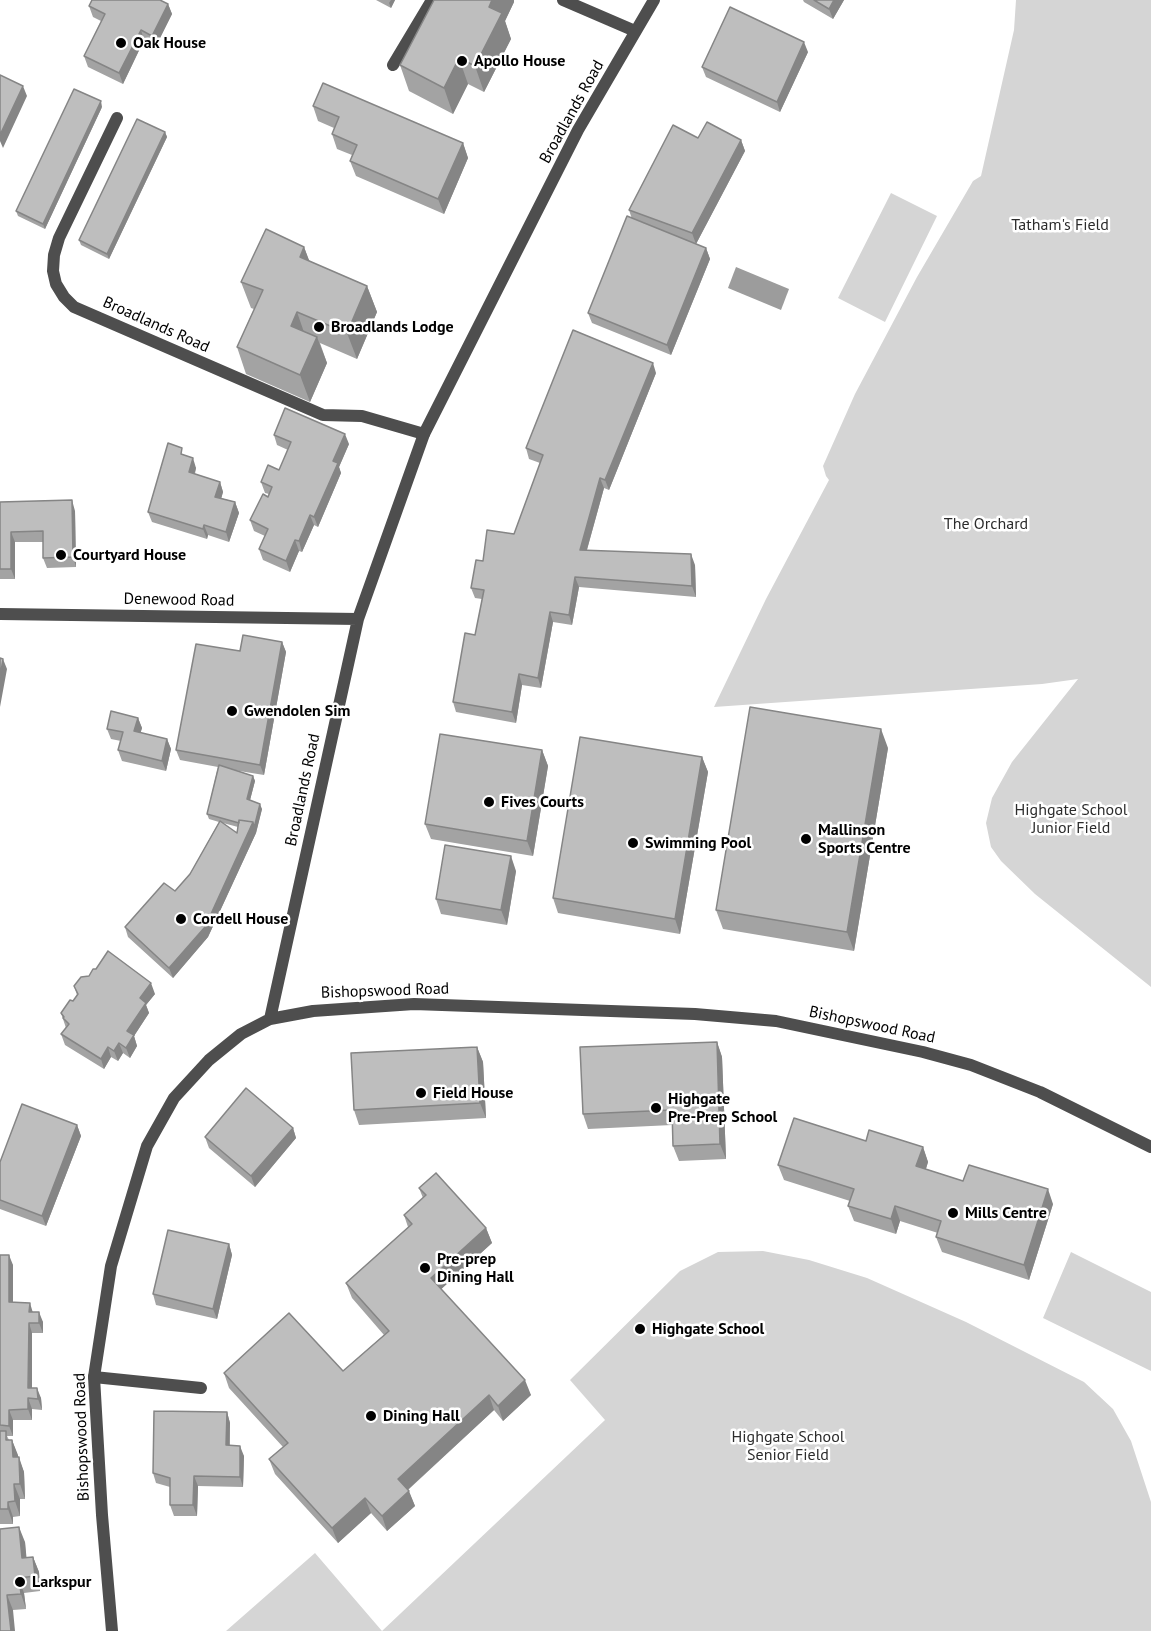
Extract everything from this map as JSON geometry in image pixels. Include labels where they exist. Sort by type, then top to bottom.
[{"type":"street","points":[[393,65],[432,0]]},
{"type":"street","points":[[563,0],[635,31]]},
{"type":"street","name":"Broadlands Road","points":[[270,1019],[358,620],[424,434],[578,130],[654,0]]},
{"type":"street","name":"Broadlands Road","points":[[117,118],[59,238],[54,255],[53,271],[56,284],[64,297],[74,307],[323,415],[362,416],[424,434]]},
{"type":"street","name":"Denewood Road","points":[[0,614],[358,620]]},
{"type":"street","name":"Bishopswood Road","points":[[112,1631],[94,1377],[111,1266],[147,1146],[174,1098],[209,1060],[240,1034],[270,1019],[313,1011],[414,1004],[695,1014],[776,1022],[923,1052],[971,1065],[1040,1092],[1151,1146]]},
{"type":"street","points":[[94,1377],[201,1388]]},
{"type":"green space","points":[[1016,0],[1151,0],[1151,987],[1035,894],[1001,861],[991,847],[986,823],[992,798],[1012,762],[1078,679],[1042,684],[714,707],[766,599],[829,480],[823,466],[855,394],[917,277],[973,181],[981,176],[1014,30]]},
{"type":"green space","points":[[891,193],[937,216],[885,322],[838,298]]},
{"type":"green space","name":"Highgate School Senior Field","points":[[763,1251],[809,1260],[867,1278],[966,1322],[1084,1382],[1113,1409],[1131,1441],[1151,1502],[1151,1631],[382,1631],[605,1420],[570,1380],[680,1271],[718,1252]]},
{"type":"green space","points":[[1071,1252],[1151,1292],[1151,1371],[1043,1318]]},
{"type":"green space","points":[[315,1553],[382,1631],[226,1631]]},
{"type":"shaded area","points":[[736,267],[789,289],[781,310],[728,288]]},
{"type":"building","name":"Oak House","points":[[92,0],[160,0],[168,4],[152,36],[141,30],[119,73],[84,56],[105,14],[89,6]]},
{"type":"building","points":[[434,0],[492,0],[489,7],[502,13],[475,66],[459,58],[444,88],[400,65]]},
{"type":"building","points":[[814,0],[834,0],[829,9]]},
{"type":"building","points":[[730,7],[804,42],[777,102],[702,67]]},
{"type":"building","points":[[0,75],[23,86],[0,135]]},
{"type":"building","points":[[323,83],[463,143],[438,199],[350,161],[357,145],[332,134],[339,117],[313,106]]},
{"type":"building","points":[[74,89],[101,101],[43,224],[16,211]]},
{"type":"building","points":[[137,119],[165,132],[107,254],[79,240]]},
{"type":"building","points":[[707,122],[741,140],[692,233],[629,210],[673,125],[698,138]]},
{"type":"building","points":[[627,216],[706,248],[667,345],[588,313]]},
{"type":"building","name":"Broadlands Lodge","points":[[266,229],[304,247],[300,257],[367,286],[347,333],[297,312],[291,326],[317,337],[300,375],[237,347],[263,290],[241,282]]},
{"type":"building","points":[[573,330],[653,363],[605,480],[600,478],[580,550],[691,554],[692,586],[575,577],[569,615],[550,612],[538,678],[519,674],[512,712],[453,702],[465,633],[475,635],[484,590],[471,588],[476,560],[483,561],[487,530],[514,534],[543,455],[526,448]]},
{"type":"building","points":[[285,408],[345,434],[333,461],[338,463],[314,517],[310,515],[299,541],[295,540],[286,561],[259,549],[268,529],[250,520],[263,494],[268,497],[272,487],[261,482],[268,465],[279,470],[291,442],[274,435]]},
{"type":"building","points":[[168,443],[182,448],[181,454],[193,458],[189,472],[220,482],[215,497],[235,502],[226,532],[204,525],[203,529],[148,512]]},
{"type":"building","name":"Courtyard House","points":[[72,500],[73,557],[43,558],[43,531],[11,532],[11,569],[0,569],[0,502]]},
{"type":"building","name":"Gwendolen Sim","points":[[243,635],[282,642],[260,765],[176,750],[196,644],[240,651]]},
{"type":"building","points":[[0,658],[3,659],[0,677]]},
{"type":"building","name":"Mallinson Sports Centre","points":[[750,707],[881,729],[847,932],[716,910]]},
{"type":"building","points":[[111,711],[138,718],[134,731],[167,739],[162,761],[118,750],[123,732],[107,729]]},
{"type":"building","name":"Fives Courts","points":[[440,734],[542,750],[527,841],[425,824]]},
{"type":"building","name":"Swimming Pool","points":[[580,737],[702,757],[675,919],[553,898]]},
{"type":"building","points":[[219,765],[253,776],[247,799],[260,804],[254,828],[253,822],[239,820],[239,823],[207,814]]},
{"type":"building","name":"Cordell House","points":[[239,820],[253,822],[205,927],[169,968],[125,927],[164,883],[175,891],[190,874],[220,821],[237,833]]},
{"type":"building","points":[[445,845],[511,856],[501,910],[436,899]]},
{"type":"building","points":[[108,951],[151,983],[140,998],[146,1003],[127,1031],[134,1035],[126,1048],[119,1043],[114,1051],[108,1047],[101,1059],[61,1034],[69,1024],[61,1013],[70,1000],[73,1001],[78,994],[74,986],[81,977],[89,976],[93,969],[96,969]]},
{"type":"building","name":"Highgate Pre-Prep School","points":[[717,1042],[720,1144],[673,1146],[672,1110],[583,1114],[580,1047]]},
{"type":"building","name":"Field House","points":[[477,1047],[480,1103],[354,1110],[351,1053]]},
{"type":"building","points":[[246,1088],[293,1128],[251,1176],[205,1137]]},
{"type":"building","points":[[22,1104],[77,1125],[42,1216],[0,1200],[0,1162]]},
{"type":"building","name":"Mills Centre","points":[[794,1118],[866,1141],[869,1130],[923,1147],[916,1166],[963,1181],[969,1165],[1048,1189],[1024,1265],[936,1237],[941,1221],[895,1206],[891,1219],[848,1206],[854,1189],[778,1165]]},
{"type":"building","name":"Dining Hall","points":[[436,1173],[486,1228],[431,1278],[525,1380],[498,1406],[489,1395],[398,1479],[409,1491],[382,1516],[365,1498],[332,1528],[269,1459],[288,1443],[224,1373],[289,1313],[343,1371],[389,1331],[346,1283],[412,1224],[404,1215],[426,1195],[419,1188]]},
{"type":"building","points":[[168,1230],[229,1244],[213,1309],[153,1294]]},
{"type":"building","points":[[0,1255],[9,1255],[9,1302],[30,1303],[29,1312],[39,1312],[39,1323],[29,1323],[28,1388],[37,1388],[38,1399],[28,1398],[28,1409],[9,1410],[9,1426],[0,1425]]},
{"type":"building","points":[[154,1411],[227,1412],[226,1445],[240,1446],[240,1477],[194,1476],[193,1505],[170,1505],[170,1478],[153,1473]]},
{"type":"building","points":[[0,1431],[6,1431],[6,1440],[12,1440],[13,1457],[19,1457],[20,1484],[14,1484],[15,1501],[8,1502],[8,1509],[0,1509]]},
{"type":"building","name":"Larkspur","points":[[19,1527],[22,1558],[33,1557],[35,1576],[19,1578],[21,1594],[7,1595],[11,1631],[0,1631],[0,1529]]},
{"type":"place","name":"Oak House","points":[[121,43]]},
{"type":"place","name":"Apollo House","points":[[462,61]]},
{"type":"place","name":"Broadlands Lodge","points":[[319,327]]},
{"type":"place","name":"Courtyard House","points":[[61,555]]},
{"type":"place","name":"Gwendolen Sim","points":[[232,711]]},
{"type":"place","name":"Fives Courts","points":[[489,802]]},
{"type":"place","name":"Mallinson Sports Centre","points":[[806,839]]},
{"type":"place","name":"Swimming Pool","points":[[633,843]]},
{"type":"place","name":"Cordell House","points":[[181,919]]},
{"type":"place","name":"Field House","points":[[421,1093]]},
{"type":"place","name":"Highgate Pre-Prep School","points":[[656,1108]]},
{"type":"place","name":"Mills Centre","points":[[953,1213]]},
{"type":"place","name":"Pre-prep Dining Hall","points":[[425,1268]]},
{"type":"place","name":"Highgate School","points":[[640,1329]]},
{"type":"place","name":"Dining Hall","points":[[371,1416]]},
{"type":"place","name":"Larkspur","points":[[20,1582]]},
{"type":"park label","name":"Tatham's Field","points":[[1060,225]]},
{"type":"park label","name":"The Orchard","points":[[986,524]]},
{"type":"park label","name":"Highgate School Junior Field","points":[[1071,819]]}]
